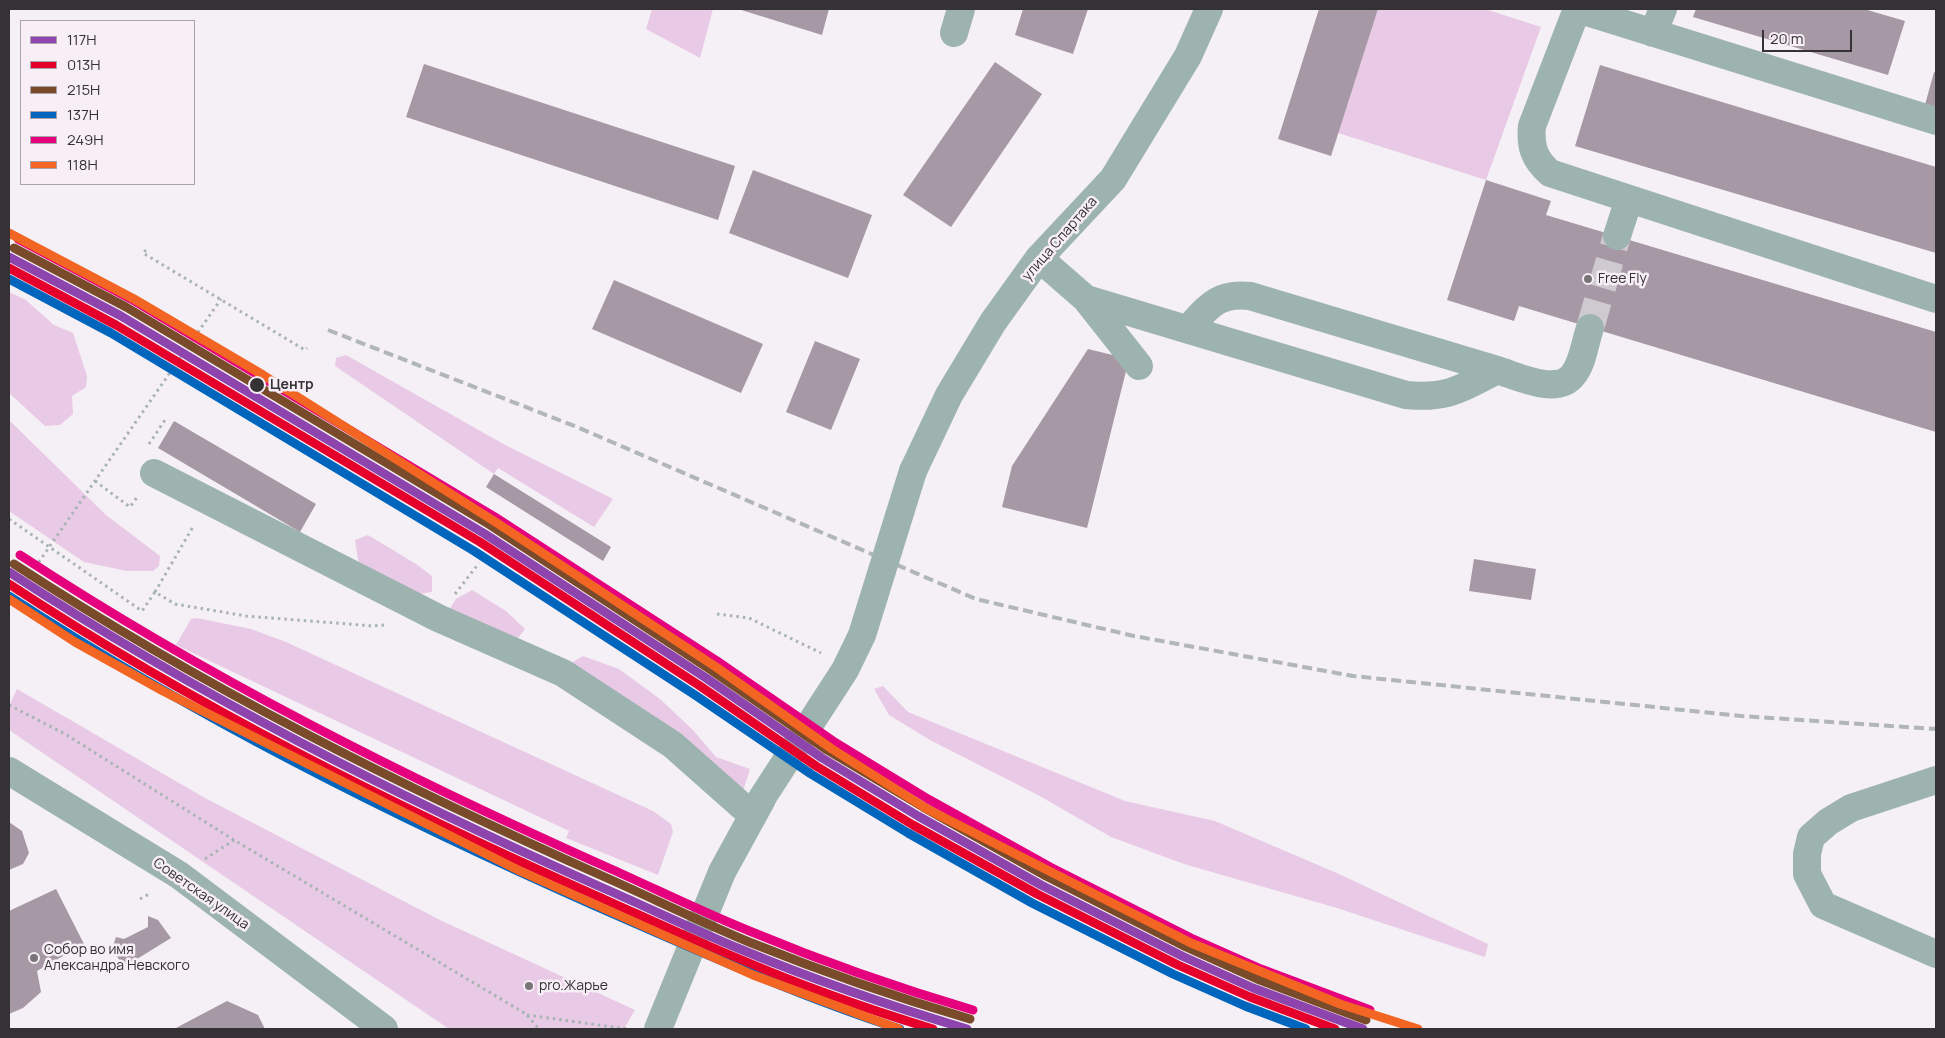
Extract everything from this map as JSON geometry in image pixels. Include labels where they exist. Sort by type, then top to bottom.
[{"type":"street","name":"улица Спартака","points":[[659,1028],[722,872],[757,807],[845,670],[862,635],[913,471],[949,395],[993,322],[1039,258],[1114,179],[1188,56],[1209,9]]},
{"type":"street","points":[[1936,121],[1658,21],[1577,9],[1532,126],[1532,148],[1540,164],[1550,173],[1936,299]]},
{"type":"street","points":[[1617,236],[1629,199]]},
{"type":"street","points":[[1039,258],[1086,299],[1139,366]]},
{"type":"street","points":[[1188,330],[1211,304],[1231,296],[1250,296],[1543,384],[1558,385],[1567,381],[1578,368],[1590,328]]},
{"type":"street","points":[[1086,299],[1406,395],[1427,397],[1455,392],[1497,370]]},
{"type":"street","points":[[154,473],[438,618],[563,673],[673,745],[757,807]]},
{"type":"street","name":"Советская улица","points":[[9,771],[179,876],[384,1029]]},
{"type":"street","points":[[1936,780],[1851,808],[1828,822],[1811,837],[1807,854],[1807,874],[1823,905],[1936,954]]},
{"type":"path","points":[[146,250],[143,253],[305,350],[307,348]]},
{"type":"path","points":[[9,605],[221,299]]},
{"type":"path","points":[[95,481],[130,507],[154,473]]},
{"type":"path","points":[[9,519],[48,548],[142,610],[155,592],[209,501]]},
{"type":"path","points":[[438,618],[479,563]]},
{"type":"path","points":[[155,592],[175,604],[246,616],[373,626],[392,624]]},
{"type":"path","points":[[717,614],[749,618],[828,656]]},
{"type":"path","points":[[9,705],[65,734],[234,840],[526,1014],[539,1029]]},
{"type":"path","points":[[526,1014],[626,1029]]},
{"type":"shaded area","points":[[652,9],[713,9],[700,58],[646,29]]},
{"type":"shaded area","points":[[1378,9],[1485,9],[1541,27],[1486,180],[1338,133]]},
{"type":"shaded area","points":[[9,292],[26,300],[54,325],[73,333],[87,376],[86,387],[72,396],[73,414],[60,425],[45,426],[9,393]]},
{"type":"shaded area","points":[[346,355],[507,446],[613,499],[594,527],[498,468],[494,474],[335,366],[336,358]]},
{"type":"shaded area","points":[[9,420],[106,515],[160,556],[159,566],[153,571],[127,571],[84,562],[9,511]]},
{"type":"shaded area","points":[[368,535],[432,576],[432,592],[414,595],[359,566],[355,540]]},
{"type":"shaded area","points":[[472,590],[506,611],[525,629],[518,638],[449,610],[456,599]]},
{"type":"shaded area","points":[[197,618],[251,629],[286,642],[653,811],[671,824],[673,832],[658,875],[566,838],[569,831],[176,645],[191,619]]},
{"type":"shaded area","points":[[583,656],[619,669],[660,699],[693,730],[716,757],[750,769],[743,791],[571,663]]},
{"type":"shaded area","points":[[883,686],[908,712],[1125,801],[1215,821],[1339,874],[1488,944],[1485,957],[1337,908],[1184,864],[1111,837],[1036,794],[930,740],[889,715],[874,689]]},
{"type":"shaded area","points":[[17,689],[205,798],[440,920],[635,1010],[624,1029],[449,1029],[9,730],[9,706]]},
{"type":"building","points":[[738,9],[829,9],[822,35]]},
{"type":"building","points":[[1023,9],[1088,9],[1073,54],[1015,35]]},
{"type":"building","points":[[1319,9],[1378,9],[1331,156],[1278,139]]},
{"type":"building","points":[[1696,9],[1864,9],[1905,21],[1888,75],[1693,17]]},
{"type":"building","points":[[995,62],[1042,94],[951,227],[903,195]]},
{"type":"building","points":[[424,64],[735,166],[718,220],[406,117]]},
{"type":"building","points":[[1600,65],[1936,167],[1936,253],[1575,146]]},
{"type":"building","points":[[1934,72],[1936,73],[1936,116],[1923,112]]},
{"type":"building","points":[[753,170],[872,215],[848,278],[729,233]]},
{"type":"building","points":[[1486,180],[1551,201],[1546,215],[1936,332],[1936,432],[1519,306],[1514,321],[1447,300]]},
{"type":"building","points":[[614,280],[763,344],[741,393],[592,329]]},
{"type":"building","points":[[815,341],[860,359],[831,430],[786,412]]},
{"type":"building","points":[[1088,349],[1129,359],[1087,528],[1002,507],[1012,466]]},
{"type":"building","points":[[174,421],[316,504],[300,532],[158,448]]},
{"type":"building","points":[[494,474],[611,547],[603,561],[486,487]]},
{"type":"building","points":[[1474,559],[1536,569],[1531,600],[1469,591]]},
{"type":"building","points":[[9,822],[22,831],[29,853],[23,864],[9,870]]},
{"type":"building","name":"Собор во имя Александра Невского","points":[[56,889],[84,944],[37,971],[41,992],[23,1008],[9,1014],[9,911]]},
{"type":"building","points":[[148,916],[158,920],[171,938],[124,967],[112,949],[116,937],[124,939],[148,927]]},
{"type":"building","points":[[227,1001],[258,1015],[265,1029],[174,1029]]},
{"type":"tunnel","points":[[1590,328],[1617,236]]},
{"type":"railway","points":[[328,330],[577,427],[976,599],[1134,636],[1353,676],[1741,716],[1936,729]]},
{"type":"transit line","name":"118Н","points":[[9,233],[134,299],[263,375],[497,523],[716,667],[832,749],[927,809],[1191,943],[1340,1004],[1418,1029]]},
{"type":"transit line","name":"249Н","points":[[18,239],[131,299],[495,517],[717,661],[833,741],[928,799],[1050,867],[1191,938],[1261,969],[1370,1010]]},
{"type":"transit line","name":"215Н","points":[[14,248],[126,307],[490,525],[711,670],[827,750],[923,807],[1046,876],[1186,947],[1257,979],[1366,1020]]},
{"type":"transit line","name":"117Н","points":[[9,257],[121,316],[485,534],[706,678],[822,758],[918,816],[1041,885],[1182,956],[1253,988],[1363,1029]]},
{"type":"transit line","name":"013Н","points":[[9,268],[116,325],[480,542],[700,686],[816,766],[913,825],[1037,894],[1178,965],[1250,997],[1335,1029]]},
{"type":"transit line","name":"137Н","points":[[9,279],[111,333],[474,551],[695,695],[811,774],[908,833],[1032,903],[1173,974],[1245,1006],[1306,1029]]},
{"type":"transit line","name":"249Н","points":[[20,555],[91,600],[236,684],[309,724],[459,799],[734,925],[861,974],[973,1010]]},
{"type":"transit line","name":"215Н","points":[[14,564],[85,609],[231,693],[304,733],[454,808],[749,942],[858,983],[970,1019]]},
{"type":"transit line","name":"117Н","points":[[9,572],[153,661],[226,702],[374,780],[450,817],[723,942],[852,992],[967,1029]]},
{"type":"transit line","name":"013Н","points":[[9,584],[151,672],[223,713],[370,790],[521,862],[763,969],[835,997],[933,1029]]},
{"type":"transit line","name":"137Н","points":[[9,596],[150,683],[223,724],[444,837],[595,906],[746,971],[822,1002],[900,1029]]},
{"type":"transit line","name":"118Н","points":[[9,599],[75,642],[163,691],[520,871],[753,975],[899,1029]]},
{"type":"place","name":"Free Fly","points":[[1588,279]]},
{"type":"place","name":"Центр","points":[[257,385]]},
{"type":"place","name":"Собор во имя Александра Невского","points":[[34,958]]},
{"type":"place","name":"pro.Жарье","points":[[529,986]]}]
